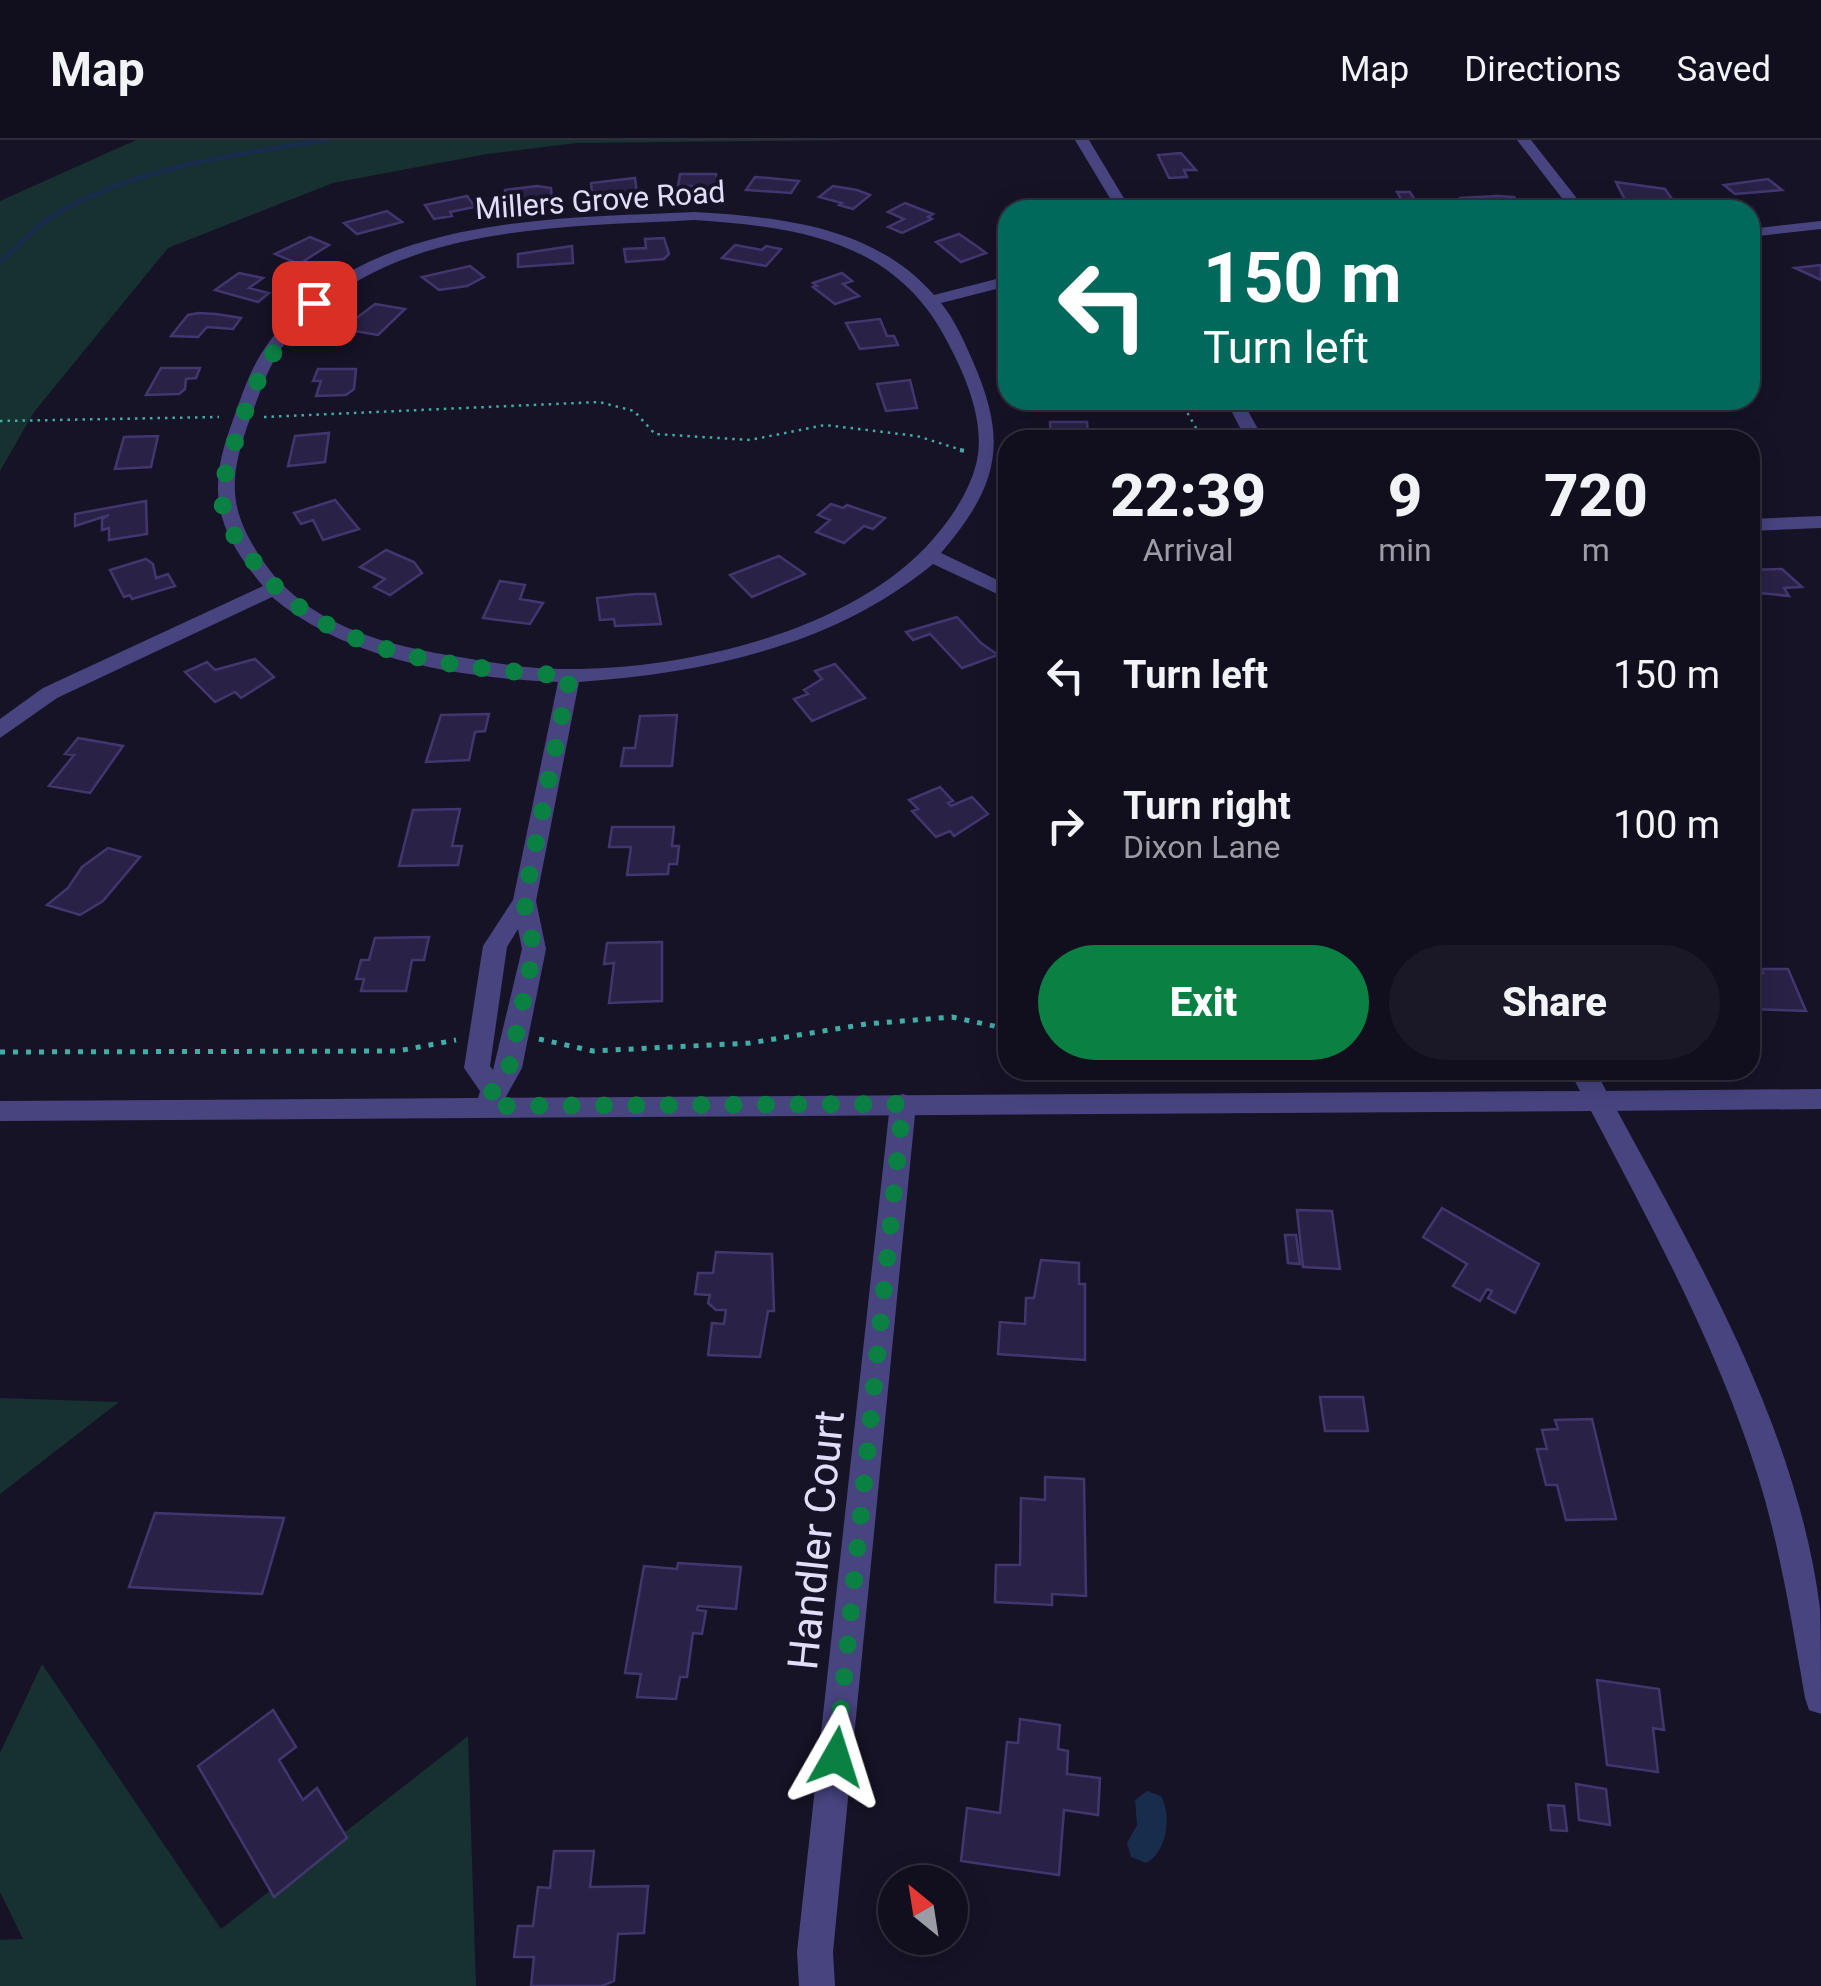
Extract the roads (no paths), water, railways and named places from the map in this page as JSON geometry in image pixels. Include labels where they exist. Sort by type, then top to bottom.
[{"type":"street","points":[[1082,140],[1118,200]]},
{"type":"street","points":[[1524,140],[1571,200]]},
{"type":"street","name":"Millers Grove Road","points":[[694,216],[757,219],[812,230],[864,247],[919,282],[934,300],[976,390],[988,439],[986,462],[958,523],[934,556],[892,589],[758,647],[671,667],[570,676],[386,651],[322,622],[273,589],[230,529],[222,507],[231,454],[265,361],[279,339],[314,303],[372,266],[476,234],[694,216]]},
{"type":"street","points":[[1760,232],[1821,225]]},
{"type":"street","points":[[934,300],[998,284]]},
{"type":"street","points":[[1760,525],[1821,522]]},
{"type":"street","points":[[934,556],[998,588]]},
{"type":"street","points":[[0,731],[20,710],[50,692],[273,589]]},
{"type":"street","points":[[491,1097],[477,1068],[496,946],[524,901],[570,676]]},
{"type":"street","points":[[491,1097],[509,1068],[534,949],[524,901]]},
{"type":"street","points":[[1587,1080],[1721,1337],[1764,1450],[1795,1565],[1821,1698]]},
{"type":"street","points":[[0,1110],[491,1097],[903,1104],[1821,1098]]},
{"type":"street","name":"Handler Court","points":[[817,1986],[815,1952],[903,1104]]},
{"type":"water","points":[[1147,1791],[1161,1796],[1167,1823],[1159,1851],[1146,1863],[1131,1857],[1127,1843],[1137,1825],[1135,1800]]},
{"type":"waterway","points":[[0,262],[59,212],[122,184],[190,164],[328,140]]}]
